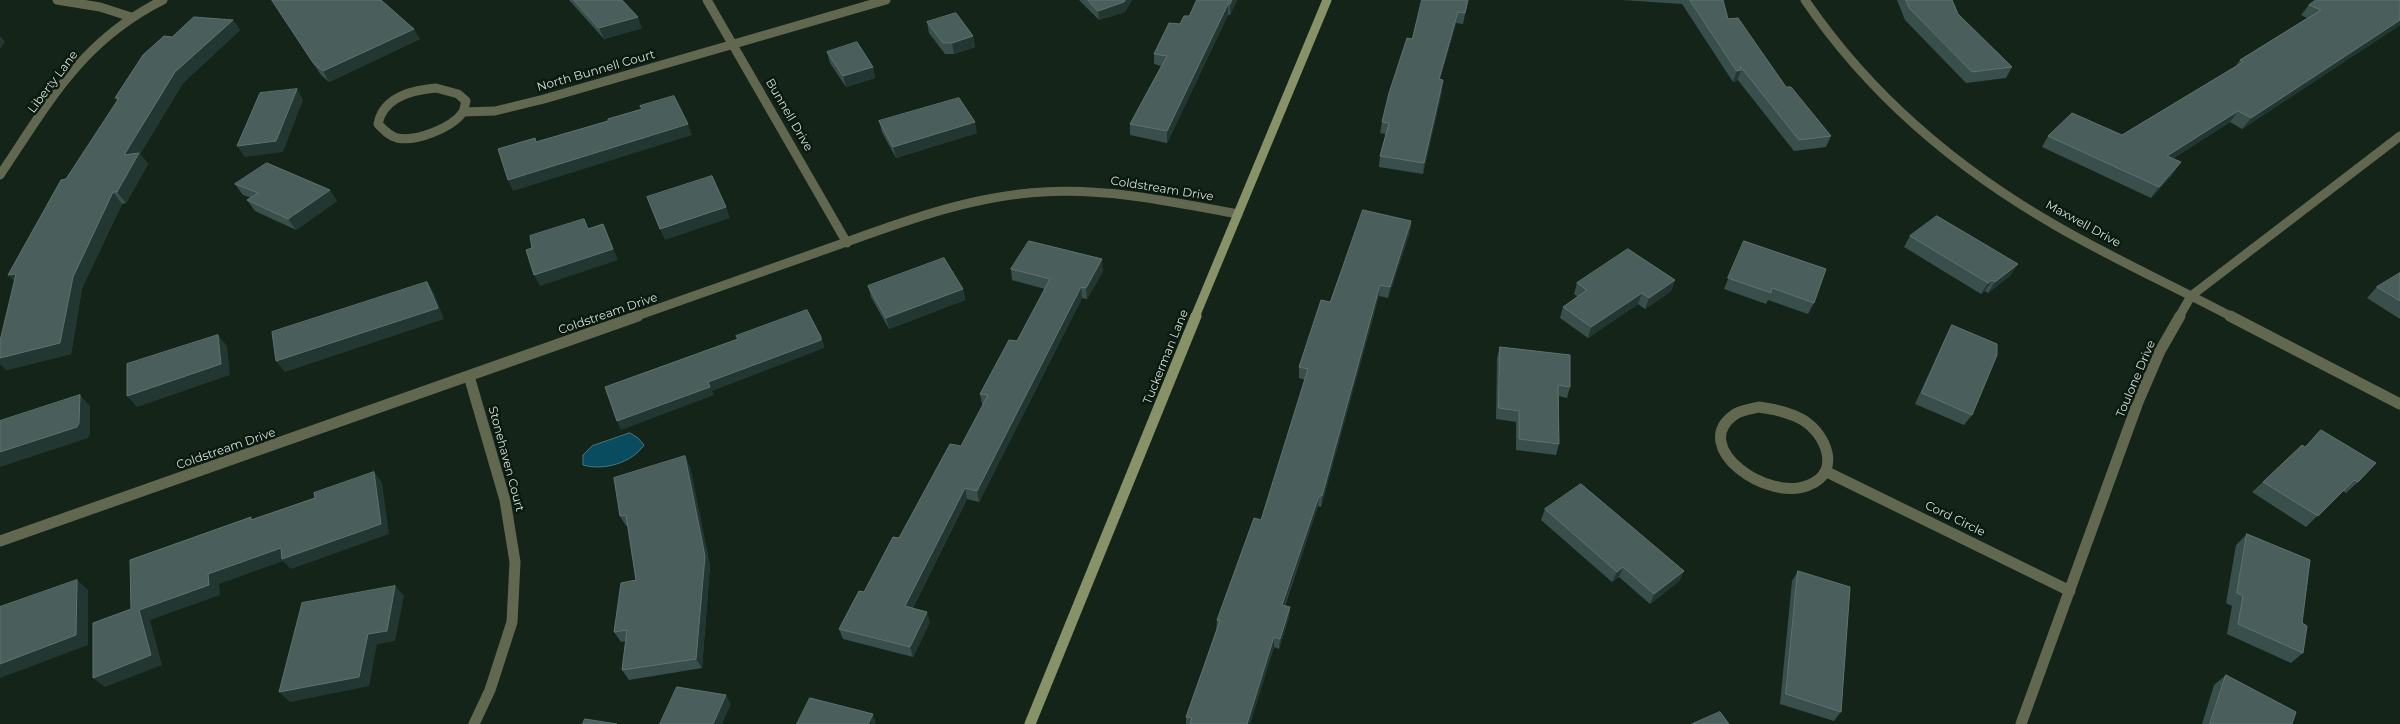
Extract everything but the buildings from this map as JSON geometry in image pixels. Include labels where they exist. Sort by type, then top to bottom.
[{"type":"main road","name":"Tuckerman Lane","points":[[1030,724],[1327,0]]},
{"type":"street","points":[[57,0],[100,7],[131,17]]},
{"type":"street","name":"Liberty Lane","points":[[0,175],[69,76],[99,43],[131,17],[163,0]]},
{"type":"street","name":"Bunnell Drive","points":[[707,0],[847,243]]},
{"type":"street","name":"North Bunnell Court","points":[[463,112],[495,111],[544,99],[886,0]]},
{"type":"street","name":"Maxwell Drive","points":[[1804,0],[1837,46],[1874,89],[1910,123],[1967,168],[2060,228],[2400,404]]},
{"type":"street","points":[[428,88],[446,88],[460,93],[466,102],[463,112],[452,123],[436,132],[416,138],[397,138],[384,132],[378,124],[381,112],[392,102],[409,93],[428,88]]},
{"type":"street","name":"Toulone Drive","points":[[2021,724],[2138,402],[2160,351],[2191,296],[2400,136]]},
{"type":"street","name":"Coldstream Drive","points":[[0,541],[937,210],[1018,194],[1094,192],[1143,197],[1238,214]]},
{"type":"street","name":"Stonehaven Court","points":[[469,376],[505,500],[515,562],[512,622],[490,690],[474,724]]},
{"type":"street","points":[[1759,407],[1792,414],[1807,423],[1819,434],[1827,447],[1829,460],[1827,472],[1819,481],[1806,487],[1790,490],[1756,481],[1740,472],[1729,460],[1721,441],[1723,423],[1731,414],[1744,408],[1759,407]]},
{"type":"street","name":"Cord Circle","points":[[1827,472],[2070,591]]},
{"type":"water","points":[[630,433],[644,445],[632,457],[608,466],[591,467],[583,465],[583,455],[592,446]]}]
